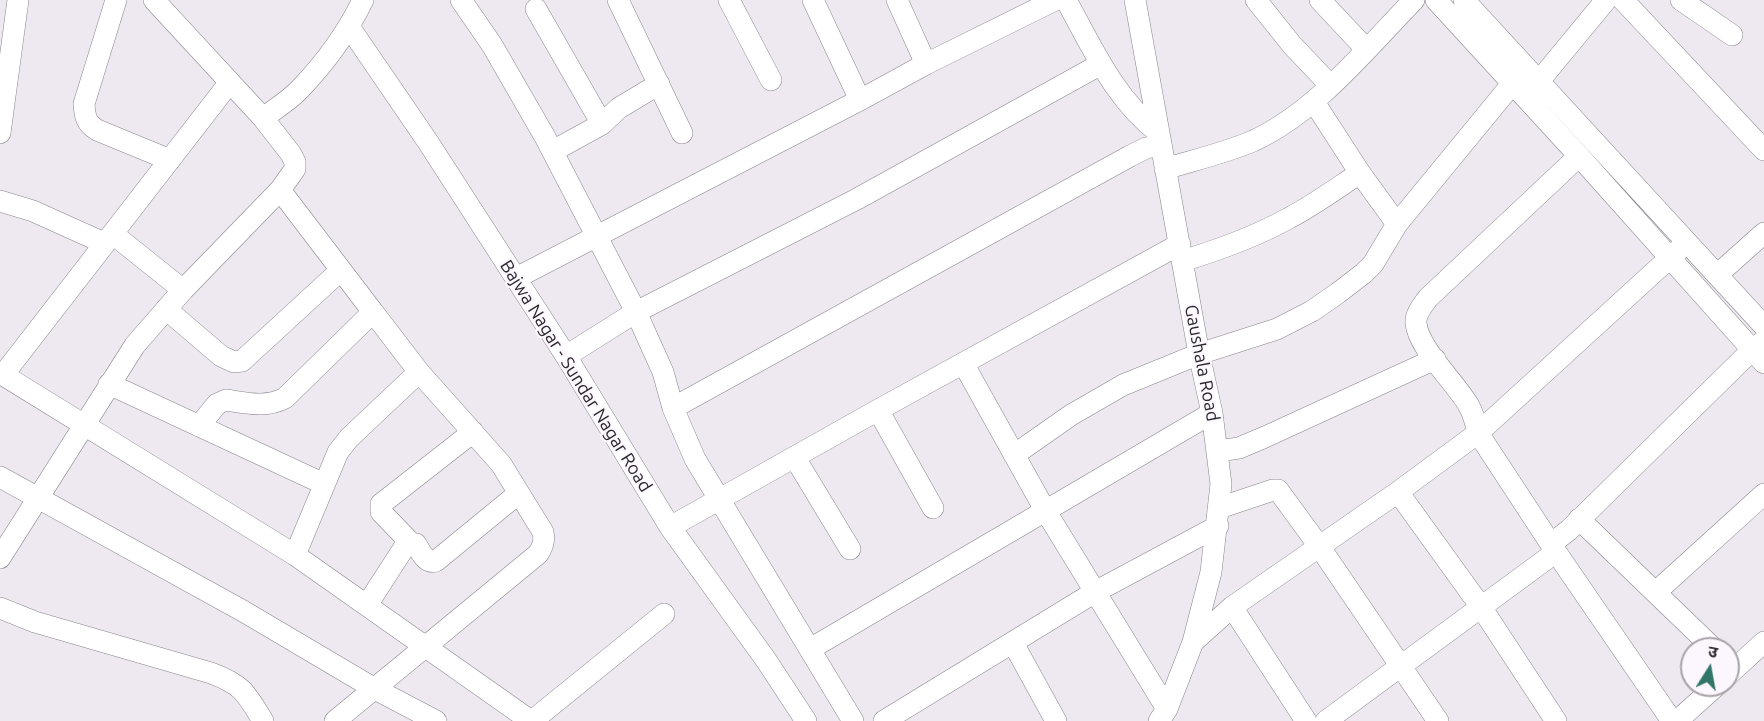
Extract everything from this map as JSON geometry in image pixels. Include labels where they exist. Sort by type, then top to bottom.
[{"type":"street","points":[[0,133],[18,0]]},
{"type":"street","points":[[116,0],[84,104],[85,116],[88,124],[97,130],[170,160]]},
{"type":"street","points":[[0,558],[135,345],[183,290],[292,175],[295,162],[291,154],[263,118],[154,0]]},
{"type":"street","points":[[263,118],[299,90],[330,54],[350,28],[363,0]]},
{"type":"street","points":[[618,0],[682,133]]},
{"type":"street","points":[[729,0],[771,80]]},
{"type":"street","points":[[813,0],[860,100]]},
{"type":"street","points":[[897,0],[926,64]]},
{"type":"street","points":[[516,278],[926,64],[1055,0]]},
{"type":"street","points":[[673,408],[1160,139],[1128,104],[1101,64],[1066,0]]},
{"type":"street","name":"Gaushala Road","points":[[1135,0],[1199,354],[1212,413],[1221,484],[1211,572],[1192,642],[1163,715]]},
{"type":"street","points":[[1256,0],[1292,45],[1330,85]]},
{"type":"street","points":[[1320,0],[1366,49]]},
{"type":"street","points":[[1165,169],[1224,152],[1252,141],[1286,123],[1314,102],[1414,0]]},
{"type":"street","points":[[1436,0],[1686,243],[1764,326]]},
{"type":"street","points":[[1326,721],[1481,607],[1553,548],[1579,519],[1760,352],[1670,259],[1579,156],[1525,88],[1464,0]]},
{"type":"street","points":[[1014,455],[1071,415],[1123,385],[1199,354],[1277,329],[1312,311],[1364,273],[1383,249],[1397,224],[1606,0]]},
{"type":"street","points":[[1623,0],[1764,150]]},
{"type":"street","points":[[1681,0],[1732,35]]},
{"type":"street","points":[[468,3],[553,151],[636,312],[663,372],[673,408],[689,448],[853,721]]},
{"type":"street","points":[[536,9],[602,124]]},
{"type":"street","name":"Bajwa Nagar - Sundar Nagar Road","points":[[350,28],[428,142],[516,278],[670,527],[766,660],[806,721]]},
{"type":"street","points":[[566,356],[636,312],[856,199],[1101,64]]},
{"type":"street","points":[[230,82],[2,374],[295,555],[531,721],[664,614]]},
{"type":"street","points":[[553,151],[602,124],[619,108],[659,84]]},
{"type":"street","points":[[1314,102],[1360,173],[1397,224]]},
{"type":"street","points":[[1579,156],[1428,298],[1420,308],[1416,321],[1419,336],[1469,406],[1478,433],[1553,548],[1675,721],[1703,697]]},
{"type":"street","points":[[670,527],[963,363],[1181,253],[1229,246],[1258,234],[1290,218],[1360,173]]},
{"type":"street","points":[[280,190],[419,372],[501,464],[543,532],[544,539],[542,548],[335,721]]},
{"type":"street","points":[[0,201],[108,238],[183,290]]},
{"type":"street","points":[[1717,275],[1764,233]]},
{"type":"street","points":[[1192,642],[1232,607],[1398,492],[1478,433],[1686,243]]},
{"type":"street","points":[[166,309],[221,356],[234,362],[242,360],[341,270]]},
{"type":"street","points":[[199,426],[217,404],[226,400],[264,405],[285,398],[373,312]]},
{"type":"street","points":[[1218,452],[1239,448],[1265,437],[1435,359]]},
{"type":"street","points":[[963,363],[1163,715]]},
{"type":"street","points":[[295,555],[338,452],[348,438],[419,372]]},
{"type":"street","points":[[109,384],[324,484]]},
{"type":"street","points":[[878,410],[933,508]]},
{"type":"street","points":[[810,649],[1212,413]]},
{"type":"street","points":[[473,432],[381,504],[381,512],[410,542],[416,544],[425,559],[432,562],[519,493]]},
{"type":"street","points":[[795,458],[850,549]]},
{"type":"street","points":[[0,477],[436,721]]},
{"type":"street","points":[[884,721],[1218,517],[1276,489],[1283,495],[1319,546],[1438,721]]},
{"type":"street","points":[[1398,492],[1481,607],[1556,721]]},
{"type":"street","points":[[1656,592],[1764,494]]},
{"type":"street","points":[[1579,519],[1702,637]]},
{"type":"street","points":[[367,605],[410,542]]},
{"type":"street","points":[[1232,607],[1306,721]]},
{"type":"street","points":[[0,608],[35,622],[229,680],[244,690],[263,721]]},
{"type":"street","points":[[1012,643],[1055,721]]},
{"type":"street","points":[[1740,663],[1761,651]]}]
